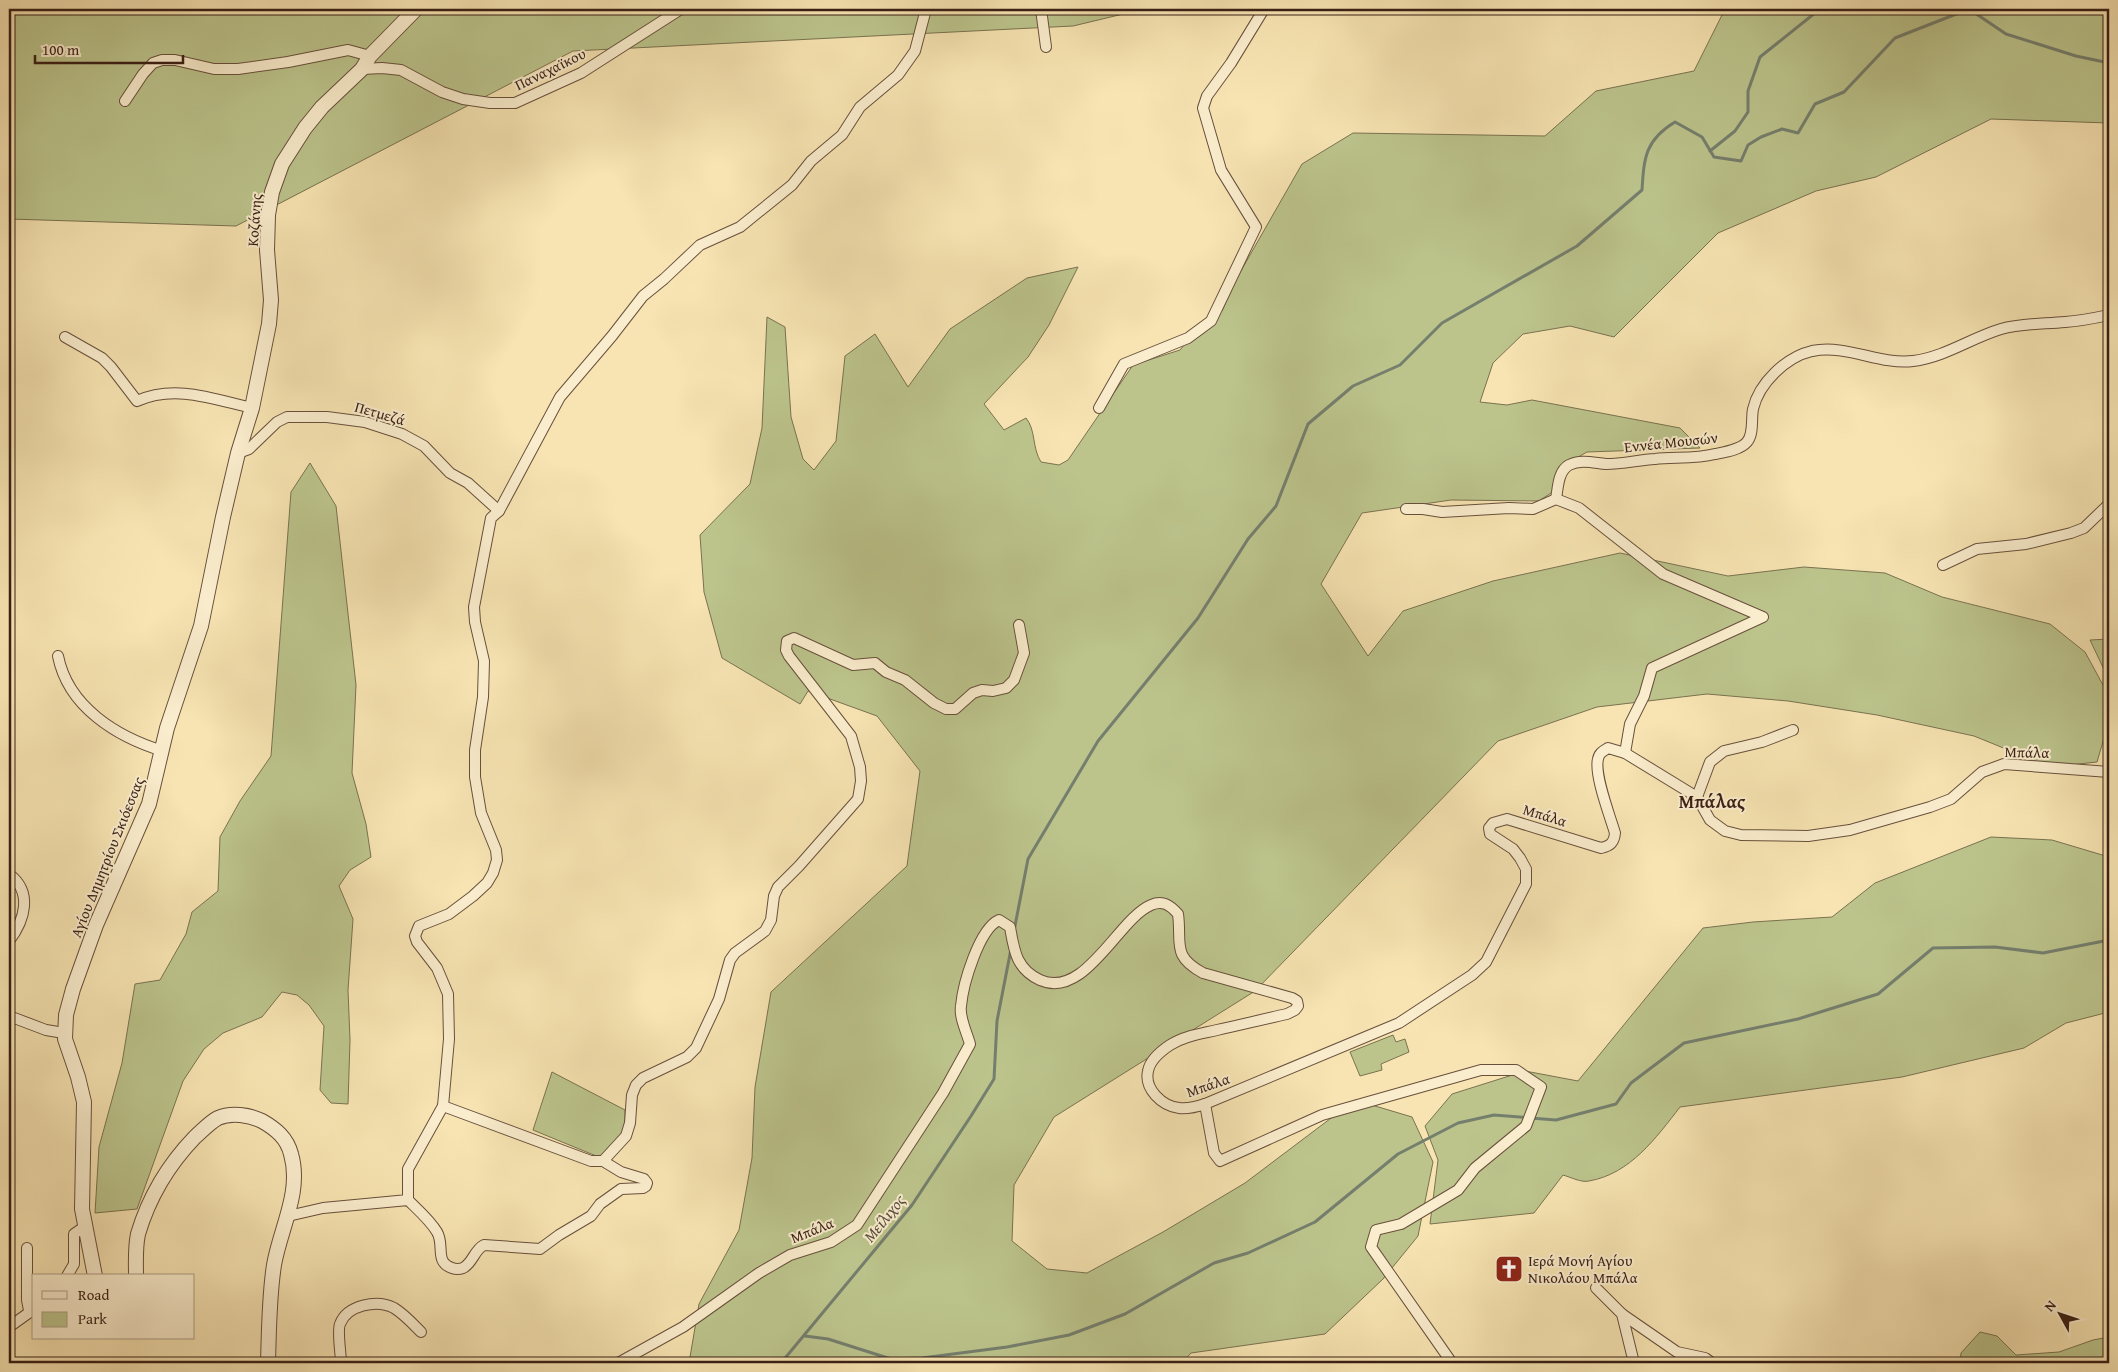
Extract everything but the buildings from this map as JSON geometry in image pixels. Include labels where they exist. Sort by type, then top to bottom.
[{"type":"street","name":"Κοζάνης","points":[[238,453],[252,408],[271,309],[268,250],[269,207],[274,185],[286,158],[305,128],[322,108],[362,70],[370,56],[416,9]]},
{"type":"street","name":"Παναχαϊκου","points":[[362,70],[382,68],[401,70],[442,92],[463,99],[490,103],[514,102],[581,73],[681,9]]},
{"type":"street","points":[[443,1106],[527,1139],[591,1161],[603,1161],[621,1172],[644,1179],[647,1181],[646,1186],[621,1189],[600,1204],[591,1216],[540,1249],[484,1245],[478,1248],[470,1263],[463,1268],[455,1270],[444,1265],[440,1258],[441,1240],[436,1231],[408,1200],[408,1169],[443,1106],[449,1040],[448,994],[438,968],[414,936],[419,926],[449,914],[481,888],[493,873],[497,860],[496,850],[481,813],[475,777],[475,750],[483,697],[484,661],[474,612],[487,531],[491,518],[498,512],[560,397],[643,296],[700,245],[740,227],[792,185],[811,161],[842,135],[860,106],[898,76],[915,51],[926,9]]},
{"type":"street","points":[[1041,9],[1046,47]]},
{"type":"street","points":[[1099,408],[1124,364],[1188,338],[1210,321],[1256,227],[1221,170],[1204,108],[1207,96],[1231,63],[1264,9]]},
{"type":"street","points":[[125,101],[143,74],[153,63],[162,60],[175,60],[214,69],[238,69],[288,62],[348,50],[370,56]]},
{"type":"street","name":"Εννέα Μουσών","points":[[1556,499],[1564,470],[1570,465],[1582,461],[1608,464],[1713,455],[1740,447],[1747,442],[1750,435],[1753,408],[1759,395],[1782,366],[1796,356],[1812,351],[1835,350],[1888,360],[1913,361],[1929,358],[2002,328],[2066,322],[2109,315]]},
{"type":"street","points":[[65,337],[102,358],[112,367],[137,401],[165,393],[196,394],[252,408]]},
{"type":"street","name":"Πετμεζά","points":[[238,453],[249,449],[277,422],[287,417],[327,417],[365,422],[402,434],[424,446],[450,473],[468,483],[498,512]]},
{"type":"street","name":"Αγίου Δημητρίου Σκιόεσσας","points":[[95,1274],[84,1227],[82,1179],[85,1127],[84,1102],[64,1033],[66,1015],[72,989],[96,925],[149,804],[170,719],[189,667],[201,626],[238,453]]},
{"type":"street","points":[[1406,509],[1442,512],[1509,508],[1533,509],[1556,499],[1579,508],[1663,574],[1762,617],[1652,668],[1644,696],[1630,724],[1625,753]]},
{"type":"street","points":[[1944,565],[1977,549],[2026,544],[2084,528],[2109,504]]},
{"type":"street","points":[[603,1161],[626,1136],[630,1123],[632,1095],[636,1085],[644,1078],[687,1057],[696,1048],[719,998],[730,960],[735,953],[765,931],[771,920],[774,896],[778,887],[858,799],[861,781],[860,766],[851,736],[789,656],[786,650],[786,642],[794,638],[853,665],[875,663],[886,672],[905,680],[934,703],[946,709],[955,709],[973,693],[982,690],[993,691],[1006,688],[1014,680],[1024,653],[1019,625]]},
{"type":"street","points":[[58,656],[66,681],[88,709],[123,735],[163,751]]},
{"type":"street","points":[[1696,797],[1710,762],[1724,751],[1762,742],[1793,730]]},
{"type":"street","name":"Μπάλα","points":[[618,1363],[683,1327],[759,1273],[790,1255],[831,1242],[857,1225],[943,1093],[970,1044],[960,1008],[974,953],[993,922],[999,920],[1010,926],[1015,953],[1021,966],[1030,975],[1042,981],[1056,982],[1071,979],[1085,971],[1133,920],[1150,906],[1162,903],[1170,906],[1178,914],[1178,948],[1183,959],[1191,967],[1203,973],[1292,998],[1297,1002],[1298,1006],[1295,1010],[1287,1014],[1181,1039],[1164,1049],[1148,1070],[1150,1089],[1167,1105],[1177,1108],[1190,1108],[1205,1104],[1399,1023],[1472,975],[1486,962],[1526,884],[1526,869],[1520,858],[1513,849],[1490,834],[1489,828],[1493,823],[1507,819],[1601,848],[1610,846],[1614,840],[1615,833],[1596,770],[1598,758],[1602,751],[1608,748],[1625,753],[1696,797],[1710,820],[1725,830],[1741,835],[1808,836],[1850,830],[1930,807],[1952,798],[1982,772],[2004,764],[2109,772]]},
{"type":"street","points":[[9,874],[22,887],[24,903],[20,923],[9,941]]},
{"type":"street","points":[[9,1016],[40,1028],[64,1033]]},
{"type":"street","points":[[1205,1104],[1214,1154],[1220,1161],[1322,1115],[1481,1070],[1516,1070],[1540,1087],[1526,1124],[1475,1168],[1458,1190],[1401,1224],[1376,1230],[1371,1247],[1452,1363]]},
{"type":"street","points":[[136,1274],[138,1236],[143,1219],[159,1184],[170,1165],[184,1148],[218,1118],[228,1115],[243,1115],[258,1119],[274,1128],[285,1140],[294,1166],[288,1216],[273,1274],[268,1363]]},
{"type":"street","points":[[288,1216],[322,1208],[408,1200]]},
{"type":"street","points":[[68,1274],[74,1264],[74,1234],[84,1227]]},
{"type":"street","points":[[9,1327],[32,1312],[27,1300],[27,1248]]},
{"type":"street","points":[[1596,1288],[1622,1314],[1677,1352],[1706,1358],[1712,1363]]},
{"type":"street","points":[[341,1363],[339,1326],[346,1314],[364,1304],[383,1305],[394,1308],[421,1332]]},
{"type":"street","points":[[1622,1314],[1634,1363]]},
{"type":"green space","points":[[9,9],[1144,9],[1073,26],[573,51],[236,226],[9,219]]},
{"type":"green space","points":[[1725,9],[2109,9],[2109,123],[1991,119],[1876,177],[1816,191],[1718,233],[1614,337],[1570,326],[1523,334],[1493,363],[1480,402],[1507,405],[1532,400],[1680,428],[1700,448],[1587,452],[1559,468],[1554,491],[1539,501],[1451,500],[1362,513],[1321,584],[1368,656],[1403,611],[1493,581],[1620,553],[1728,576],[1804,567],[1885,573],[1942,597],[2050,624],[2085,652],[2109,696],[2109,721],[2097,762],[2050,767],[1974,736],[1877,715],[1788,701],[1707,694],[1597,707],[1498,741],[1255,991],[1054,1117],[1014,1185],[1012,1241],[1047,1269],[1087,1273],[1163,1232],[1245,1183],[1355,1100],[1412,1117],[1433,1162],[1418,1236],[1383,1279],[1325,1334],[1191,1353],[1182,1363],[689,1363],[699,1304],[739,1230],[752,1158],[755,1087],[771,992],[907,866],[920,771],[877,716],[808,691],[800,704],[722,658],[704,592],[700,535],[750,484],[762,428],[767,317],[785,327],[791,417],[803,459],[814,470],[836,441],[845,356],[875,334],[908,387],[950,329],[1027,278],[1078,267],[1049,325],[1028,357],[984,404],[1004,430],[1026,418],[1031,428],[1036,451],[1041,462],[1059,465],[1068,460],[1133,365],[1180,350],[1204,321],[1222,311],[1238,276],[1302,164],[1353,133],[1545,136],[1596,91],[1694,71]]},
{"type":"green space","points":[[310,463],[336,506],[356,685],[352,773],[366,824],[371,857],[350,870],[339,886],[353,919],[348,990],[350,1040],[348,1104],[331,1103],[320,1090],[324,1026],[309,1005],[297,995],[282,992],[262,1017],[223,1033],[204,1049],[183,1081],[137,1209],[95,1213],[99,1147],[122,1063],[135,984],[160,980],[186,934],[192,912],[218,891],[220,837],[240,801],[271,756],[291,492]]},
{"type":"green space","points":[[2109,639],[2109,680],[2090,640]]},
{"type":"green space","points":[[1991,837],[2052,840],[2109,857],[2109,1012],[2066,1023],[2024,1048],[1902,1077],[1680,1107],[1641,1153],[1629,1163],[1604,1177],[1589,1181],[1580,1181],[1563,1175],[1534,1213],[1430,1224],[1438,1160],[1425,1126],[1452,1094],[1525,1071],[1578,1081],[1703,928],[1753,922],[1832,917],[1875,883]]},
{"type":"green space","points":[[1393,1035],[1396,1042],[1405,1039],[1409,1052],[1381,1064],[1382,1070],[1360,1076],[1350,1052]]},
{"type":"green space","points":[[552,1072],[625,1110],[625,1131],[601,1158],[533,1130]]},
{"type":"green space","points":[[1980,1332],[1997,1336],[2016,1355],[2059,1352],[2093,1340],[2109,1337],[2109,1363],[1960,1363],[1961,1353]]},
{"type":"waterway","points":[[1710,151],[1735,131],[1748,112],[1748,91],[1760,57],[1820,9]]},
{"type":"waterway","points":[[1014,931],[1028,859],[1098,741],[1198,618],[1248,539],[1276,506],[1308,424],[1353,386],[1400,365],[1442,323],[1577,246],[1642,190],[1645,159],[1648,151],[1657,136],[1665,129],[1675,122],[1702,137],[1714,157],[1741,161],[1748,145],[1761,137],[1782,129],[1798,133],[1815,104],[1844,92],[1895,38],[1969,9],[2006,34],[2076,56],[2109,63]]},
{"type":"waterway","points":[[805,1336],[828,1339],[891,1359],[922,1358],[1007,1347],[1069,1335],[1125,1314],[1214,1263],[1248,1253],[1315,1222],[1398,1154],[1458,1123],[1494,1115],[1556,1120],[1616,1104],[1631,1083],[1684,1043],[1798,1019],[1878,994],[1933,948],[1995,947],[2043,953],[2109,940]]},
{"type":"waterway","name":"Μείλιχος","points":[[781,1363],[912,1205],[994,1079],[997,1021],[1011,949]]},
{"type":"place","name":"Ιερά Μονή Αγίου Νικολάου Μπάλα","points":[[1509,1269]]},
{"type":"district","name":"Μπάλας","points":[[1712,801]]}]
